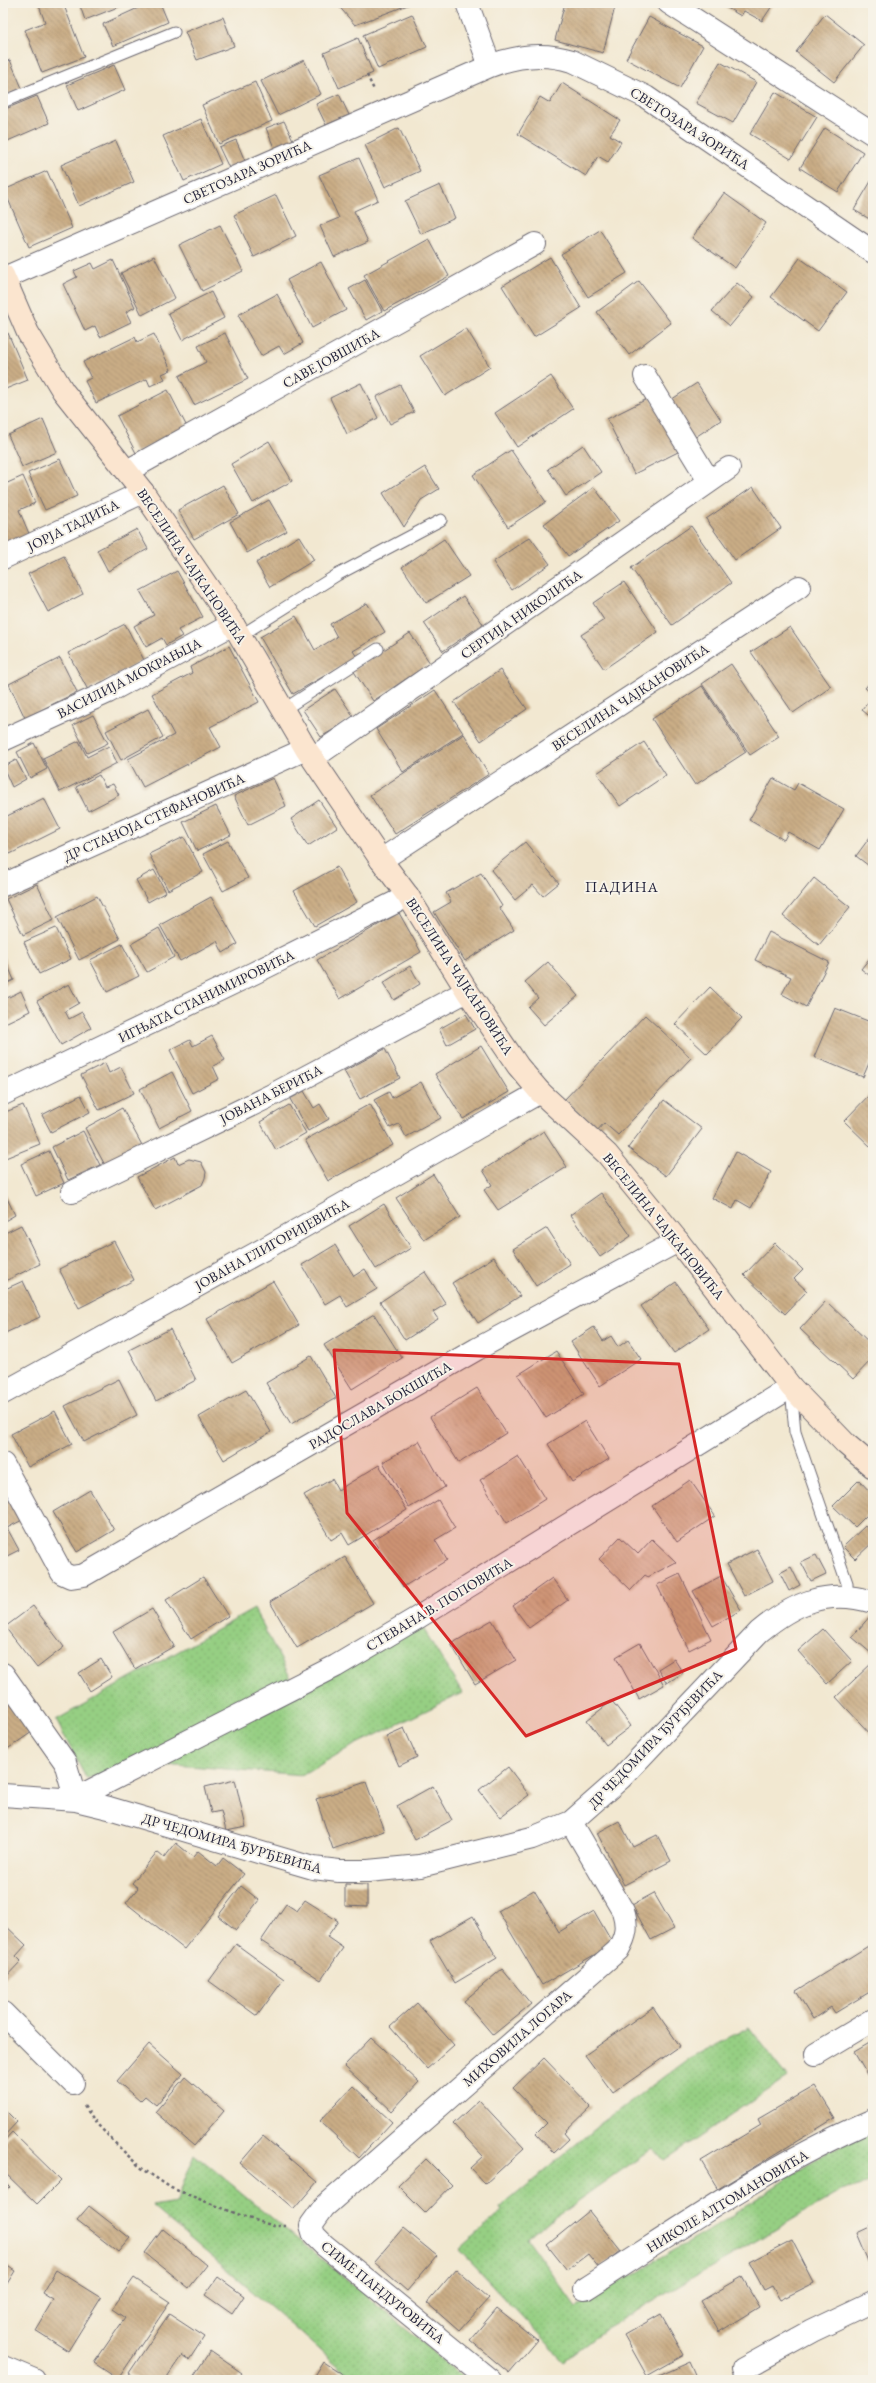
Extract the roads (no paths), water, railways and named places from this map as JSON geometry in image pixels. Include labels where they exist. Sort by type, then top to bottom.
[{"type":"street","points":[[467,3],[490,66]]},
{"type":"street","points":[[669,3],[873,134]]},
{"type":"street","name":"СВЕТОЗАРА ЗОРИЋА","points":[[4,276],[490,66],[516,57],[543,55],[572,61],[606,75],[646,97],[873,252]]},
{"type":"street","name":"САВЕ ЈОВШИЋА","points":[[127,472],[535,244]]},
{"type":"street","name":"ВЕСЕЛИНА ЧАЈКАНОВИЋА","points":[[4,276],[9,306],[42,360],[63,392],[143,492],[236,630],[309,754],[381,860],[408,896],[467,991],[518,1066],[540,1092],[607,1154],[678,1241],[791,1387],[846,1444],[873,1467]]},
{"type":"street","points":[[645,376],[709,481]]},
{"type":"street","name":"СЕРГИЈА НИКОЛИЋА","points":[[309,754],[729,468]]},
{"type":"street","name":"ЈОРЈА ТАДИЋА","points":[[3,558],[143,492]]},
{"type":"street","name":"ВЕСЕЛИНА ЧАЈКАНОВИЋА","points":[[381,860],[799,587]]},
{"type":"street","name":"ВАСИЛИЈА МОКРАЊЦА","points":[[3,740],[108,692],[236,630]]},
{"type":"street","name":"ДР СТАНОЈА СТЕФАНОВИЋА","points":[[3,885],[309,754]]},
{"type":"street","name":"ИГЊАТА СТАНИМИРОВИЋА","points":[[3,1094],[246,977],[408,896]]},
{"type":"street","name":"ЈОВАНА БЕРИЋА","points":[[72,1192],[270,1096],[467,991]]},
{"type":"street","name":"ЈОВАНА ГЛИГОРИЈЕВИЋА","points":[[3,1393],[264,1249],[540,1092]]},
{"type":"street","name":"РАДОСЛАВА БОКШИЋА","points":[[3,1464],[62,1573],[71,1577],[84,1575],[477,1349],[678,1241]]},
{"type":"street","name":"СТЕВАНА В. ПОПОВИЋА","points":[[76,1800],[84,1794],[343,1662],[417,1618],[791,1387]]},
{"type":"street","name":"ДР ЧЕДОМИРА ЂУРЂЕВИЋА","points":[[3,1795],[76,1800],[109,1808],[305,1866],[339,1871],[368,1871],[420,1866],[532,1838],[571,1822],[621,1778],[759,1632],[795,1606],[831,1597],[847,1597],[873,1602]]},
{"type":"street","points":[[3,1674],[65,1762],[76,1800]]},
{"type":"street","name":"МИХОВИЛА ЛОГАРА","points":[[311,2225],[315,2216],[336,2197],[618,1950],[625,1938],[627,1927],[624,1911],[571,1822]]},
{"type":"street","points":[[3,2013],[73,2083]]},
{"type":"street","points":[[816,2054],[873,2020]]},
{"type":"street","name":"НИКОЛЕ АЛТОМАНОВИЋА","points":[[585,2289],[739,2192],[807,2152],[873,2120]]},
{"type":"street","name":"СИМЕ ПАНДУРОВИЋА","points":[[311,2225],[314,2235],[324,2246],[490,2380]]},
{"type":"street","points":[[743,2369],[812,2331],[873,2302]]},
{"type":"street","points":[[3,2367],[34,2380]]},
{"type":"lane","points":[[3,102],[174,32]]},
{"type":"lane","points":[[236,630],[441,520]]},
{"type":"lane","points":[[283,710],[378,649]]},
{"type":"lane","points":[[791,1387],[795,1432],[847,1583],[847,1597]]},
{"type":"district","name":"ПАДИНА","points":[[622,886]]}]
